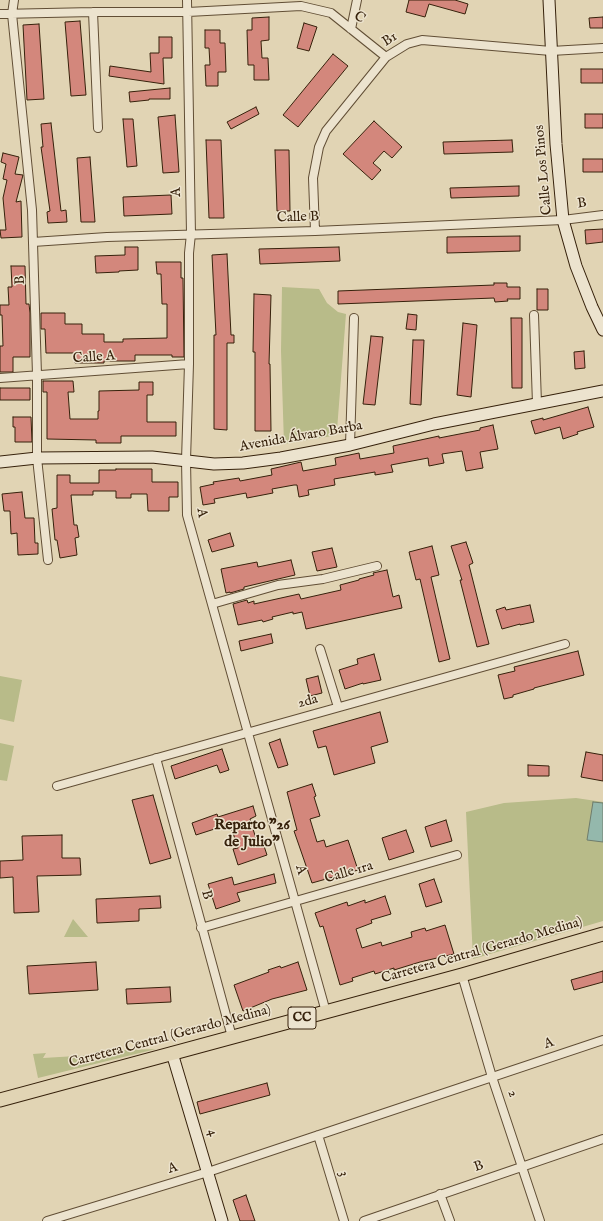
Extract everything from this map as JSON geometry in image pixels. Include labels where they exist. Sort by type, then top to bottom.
[{"type":"main road","name":"Carretera Central (Gerardo Medina)","points":[[0,1100],[462,975],[603,934]]},
{"type":"street","name":"B","points":[[14,0],[12,14],[32,210],[37,375],[37,458],[48,560]]},
{"type":"street","name":"A","points":[[187,0],[191,234],[189,254],[189,364],[186,460],[187,515],[326,1012]]},
{"type":"street","points":[[351,29],[357,0]]},
{"type":"street","name":"Calle Los Pinos","points":[[548,0],[556,144],[563,220],[576,266],[603,330]]},
{"type":"street","name":"C","points":[[0,14],[188,12],[301,6],[331,13],[386,58]]},
{"type":"street","points":[[93,12],[98,128]]},
{"type":"street","name":"B1","points":[[315,230],[313,178],[319,147],[326,131],[386,58],[406,44],[422,40],[552,51],[603,48]]},
{"type":"street","name":"B","points":[[563,220],[603,215]]},
{"type":"street","name":"Calle B","points":[[33,242],[107,237],[563,220]]},
{"type":"street","points":[[534,315],[538,404]]},
{"type":"street","points":[[350,445],[354,318]]},
{"type":"street","name":"Calle A","points":[[0,378],[189,364]]},
{"type":"street","name":"Avenida Álvaro Barba","points":[[0,462],[37,458],[152,458],[186,460],[214,464],[243,463],[281,458],[350,445],[434,424],[603,390]]},
{"type":"street","points":[[212,604],[278,585],[323,579],[377,566]]},
{"type":"street","name":"2da","points":[[57,786],[565,644]]},
{"type":"street","points":[[320,649],[338,707]]},
{"type":"street","name":"B","points":[[156,758],[232,1037]]},
{"type":"street","name":"Calle 1ra","points":[[202,928],[457,855]]},
{"type":"street","name":"2","points":[[462,975],[492,1077],[540,1221]]},
{"type":"street","name":"A","points":[[46,1221],[208,1172],[603,1040]]},
{"type":"street","name":"4","points":[[172,1053],[222,1221]]},
{"type":"street","name":"3","points":[[318,1135],[344,1221]]},
{"type":"street","name":"B","points":[[364,1221],[603,1139]]},
{"type":"street","points":[[440,1194],[450,1221]]},
{"type":"green space","points":[[282,287],[319,289],[327,303],[338,312],[346,314],[337,430],[332,436],[284,444],[281,351]]},
{"type":"green space","points":[[0,676],[22,680],[14,722],[0,719]]},
{"type":"green space","points":[[0,743],[14,746],[7,781],[0,780]]},
{"type":"green space","points":[[576,798],[603,802],[603,921],[473,959],[466,812],[504,803]]},
{"type":"green space","points":[[73,919],[88,937],[64,937]]},
{"type":"green space","points":[[156,1049],[38,1078],[33,1054],[46,1053],[43,1058],[93,1055],[96,1051]]},
{"type":"water","points":[[593,802],[603,803],[603,842],[587,840]]},
{"type":"building","points":[[409,0],[455,0],[468,4],[465,14],[429,4],[425,17],[406,12]]},
{"type":"building","points":[[269,17],[269,40],[261,41],[262,58],[268,58],[269,80],[254,80],[254,65],[248,65],[247,30],[252,30],[252,18]]},
{"type":"building","points":[[603,17],[603,28],[590,28],[589,18]]},
{"type":"building","points":[[80,21],[86,95],[71,96],[65,22]]},
{"type":"building","points":[[304,23],[317,27],[309,51],[297,48]]},
{"type":"building","points":[[39,24],[44,99],[27,100],[23,25]]},
{"type":"building","points":[[205,30],[220,30],[220,43],[225,43],[226,72],[218,72],[218,86],[206,86],[205,65],[210,65],[209,48],[205,48]]},
{"type":"building","points":[[159,37],[172,37],[172,58],[163,58],[164,84],[109,76],[110,66],[151,72],[150,53],[159,53]]},
{"type":"building","points":[[333,54],[348,66],[298,127],[283,115]]},
{"type":"building","points":[[581,69],[603,69],[603,83],[581,83]]},
{"type":"building","points":[[170,88],[170,99],[149,99],[130,102],[129,92]]},
{"type":"building","points":[[256,107],[259,114],[231,129],[227,122]]},
{"type":"building","points":[[585,114],[603,114],[603,128],[585,128]]},
{"type":"building","points":[[175,115],[179,172],[163,173],[158,117]]},
{"type":"building","points":[[123,119],[133,119],[137,166],[127,167]]},
{"type":"building","points":[[374,121],[402,147],[392,158],[384,151],[373,163],[381,170],[372,180],[343,154]]},
{"type":"building","points":[[51,123],[61,211],[66,210],[67,222],[48,223],[47,212],[50,211],[41,147],[43,147],[41,124]]},
{"type":"building","points":[[206,140],[221,140],[224,218],[209,218]]},
{"type":"building","points":[[512,140],[513,152],[444,154],[443,142]]},
{"type":"building","points":[[275,150],[289,150],[290,211],[277,211]]},
{"type":"building","points":[[3,153],[19,157],[15,174],[23,175],[16,202],[21,201],[22,237],[1,238],[0,230],[6,230],[3,198],[7,180],[3,179],[6,164],[1,162]]},
{"type":"building","points":[[90,157],[95,222],[81,222],[77,158]]},
{"type":"building","points":[[583,159],[603,159],[603,172],[583,172]]},
{"type":"building","points":[[519,186],[519,196],[451,198],[450,188]]},
{"type":"building","points":[[171,195],[172,214],[124,216],[123,197]]},
{"type":"building","points":[[603,229],[603,242],[586,244],[585,230]]},
{"type":"building","points":[[520,236],[520,251],[447,253],[447,237]]},
{"type":"building","points":[[125,247],[138,247],[138,270],[96,273],[95,256],[125,255]]},
{"type":"building","points":[[339,247],[340,261],[260,264],[259,249]]},
{"type":"building","points":[[227,254],[231,335],[234,335],[234,343],[227,343],[227,430],[214,429],[214,335],[216,335],[212,255]]},
{"type":"building","points":[[156,262],[181,262],[181,278],[183,278],[184,357],[172,357],[172,355],[135,355],[135,361],[75,363],[75,353],[46,353],[45,329],[41,329],[41,313],[65,313],[65,324],[82,324],[82,334],[104,334],[104,342],[123,342],[123,339],[167,338],[167,304],[162,304],[161,274],[157,274]]},
{"type":"building","points":[[11,266],[25,266],[26,304],[29,304],[30,313],[30,357],[13,357],[13,372],[0,372],[0,346],[3,346],[2,315],[0,315],[0,305],[9,305],[8,287],[12,287]]},
{"type":"building","points":[[494,283],[507,283],[507,287],[520,287],[520,299],[507,299],[508,301],[495,302],[494,298],[338,304],[338,291],[494,285]]},
{"type":"building","points":[[537,289],[548,289],[548,310],[537,310]]},
{"type":"building","points":[[254,294],[271,295],[269,364],[271,431],[255,431],[255,352],[253,352]]},
{"type":"building","points":[[408,314],[417,315],[416,330],[406,329]]},
{"type":"building","points":[[511,318],[522,318],[522,388],[512,388]]},
{"type":"building","points":[[463,323],[477,325],[471,397],[457,395]]},
{"type":"building","points":[[371,336],[383,337],[375,405],[363,404]]},
{"type":"building","points":[[413,340],[424,340],[421,405],[410,404]]},
{"type":"building","points":[[584,351],[585,368],[575,369],[574,352]]},
{"type":"building","points":[[43,381],[73,381],[74,392],[68,392],[70,419],[98,419],[99,391],[139,390],[139,382],[153,382],[153,395],[147,395],[147,422],[176,422],[176,436],[121,436],[121,443],[96,443],[96,440],[47,439],[47,392],[43,392]]},
{"type":"building","points":[[0,388],[30,388],[30,400],[0,400]]},
{"type":"building","points":[[588,407],[594,427],[577,432],[578,434],[563,439],[560,427],[535,434],[531,421],[543,418],[543,420]]},
{"type":"building","points":[[13,417],[31,417],[32,442],[15,442]]},
{"type":"building","points":[[493,425],[498,449],[480,452],[483,468],[466,471],[462,451],[442,454],[444,463],[429,466],[428,458],[391,465],[393,472],[375,475],[375,472],[334,479],[335,485],[308,490],[309,495],[299,497],[297,485],[294,485],[272,489],[273,493],[247,498],[246,493],[214,499],[215,503],[203,505],[200,487],[214,484],[213,482],[239,478],[240,481],[272,475],[271,469],[301,462],[303,471],[336,465],[335,458],[359,453],[360,459],[394,453],[393,446],[439,436],[439,438],[480,430],[480,428]]},
{"type":"building","points":[[152,469],[152,482],[178,482],[178,497],[169,497],[169,511],[148,511],[147,494],[131,494],[131,498],[116,498],[116,491],[93,491],[93,495],[71,495],[74,525],[77,525],[79,537],[75,538],[77,555],[60,558],[57,540],[55,540],[52,509],[57,508],[57,475],[70,475],[70,483],[99,483],[99,470]]},
{"type":"building","points":[[22,492],[25,518],[34,518],[35,543],[38,543],[38,554],[18,555],[17,533],[11,534],[10,511],[4,511],[2,494]]},
{"type":"building","points":[[230,533],[234,546],[212,552],[208,540]]},
{"type":"building","points":[[466,542],[473,563],[469,565],[489,644],[477,647],[460,580],[462,580],[451,546]]},
{"type":"building","points":[[432,546],[439,575],[431,577],[450,659],[439,662],[420,579],[416,580],[409,552]]},
{"type":"building","points":[[332,548],[337,567],[317,571],[312,552]]},
{"type":"building","points":[[291,560],[295,575],[244,587],[244,589],[226,593],[221,569],[257,562],[258,567]]},
{"type":"building","points":[[387,570],[393,597],[399,595],[402,608],[306,629],[302,612],[293,614],[293,612],[272,617],[273,619],[263,622],[262,620],[238,625],[233,604],[247,600],[248,603],[254,601],[254,604],[299,594],[301,599],[341,590],[340,585],[374,575],[373,573]]},
{"type":"building","points":[[530,605],[534,622],[502,629],[496,610],[505,607],[506,610]]},
{"type":"building","points":[[271,634],[273,643],[241,651],[239,641]]},
{"type":"building","points":[[578,651],[584,675],[534,688],[513,695],[513,697],[504,699],[498,675],[515,671],[514,667]]},
{"type":"building","points":[[374,654],[381,680],[363,683],[345,689],[339,670],[358,664],[357,659]]},
{"type":"building","points":[[318,676],[322,693],[310,696],[306,679]]},
{"type":"building","points":[[380,712],[388,742],[371,747],[375,763],[334,775],[326,746],[318,748],[313,731]]},
{"type":"building","points":[[280,739],[288,765],[278,768],[269,743]]},
{"type":"building","points":[[222,749],[229,770],[220,773],[217,765],[175,779],[171,766]]},
{"type":"building","points":[[586,752],[603,755],[603,781],[581,777]]},
{"type":"building","points":[[528,765],[549,766],[549,776],[528,776]]},
{"type":"building","points":[[312,784],[316,796],[314,797],[320,816],[310,819],[317,842],[324,840],[326,847],[348,840],[358,870],[312,883],[294,831],[297,830],[287,792]]},
{"type":"building","points":[[153,795],[171,858],[150,864],[132,800]]},
{"type":"building","points":[[253,806],[256,816],[250,819],[257,842],[262,840],[267,855],[238,865],[233,849],[238,848],[230,824],[196,835],[192,823],[217,814],[218,817]]},
{"type":"building","points":[[446,820],[452,841],[431,847],[425,827]]},
{"type":"building","points":[[406,830],[414,852],[389,860],[382,838]]},
{"type":"building","points":[[62,835],[62,858],[80,858],[81,875],[37,876],[39,912],[14,913],[13,877],[0,878],[0,861],[23,860],[22,836]]},
{"type":"building","points":[[274,874],[276,883],[237,893],[240,901],[216,909],[208,884],[232,877],[234,885]]},
{"type":"building","points":[[434,879],[442,902],[426,907],[419,884]]},
{"type":"building","points":[[160,896],[161,908],[139,909],[139,921],[97,923],[96,899]]},
{"type":"building","points":[[385,896],[391,914],[371,920],[372,923],[356,929],[362,948],[381,942],[382,946],[412,937],[411,932],[425,928],[426,931],[445,925],[454,954],[394,970],[394,968],[375,974],[374,971],[352,978],[353,981],[340,985],[323,926],[320,927],[315,913],[347,902],[348,906],[365,900],[365,903]]},
{"type":"building","points":[[96,962],[98,990],[29,994],[27,966]]},
{"type":"building","points":[[298,962],[307,990],[272,999],[243,1011],[234,985],[269,972],[268,970],[280,966],[281,968]]},
{"type":"building","points":[[603,971],[603,982],[574,990],[571,980]]},
{"type":"building","points":[[170,987],[171,1002],[127,1004],[126,989]]},
{"type":"building","points":[[267,1083],[270,1095],[200,1114],[197,1102]]},
{"type":"building","points":[[246,1195],[255,1221],[240,1221],[233,1200]]},
{"type":"district","name":"Reparto \"26 de Julio\"","points":[[252,834]]}]
